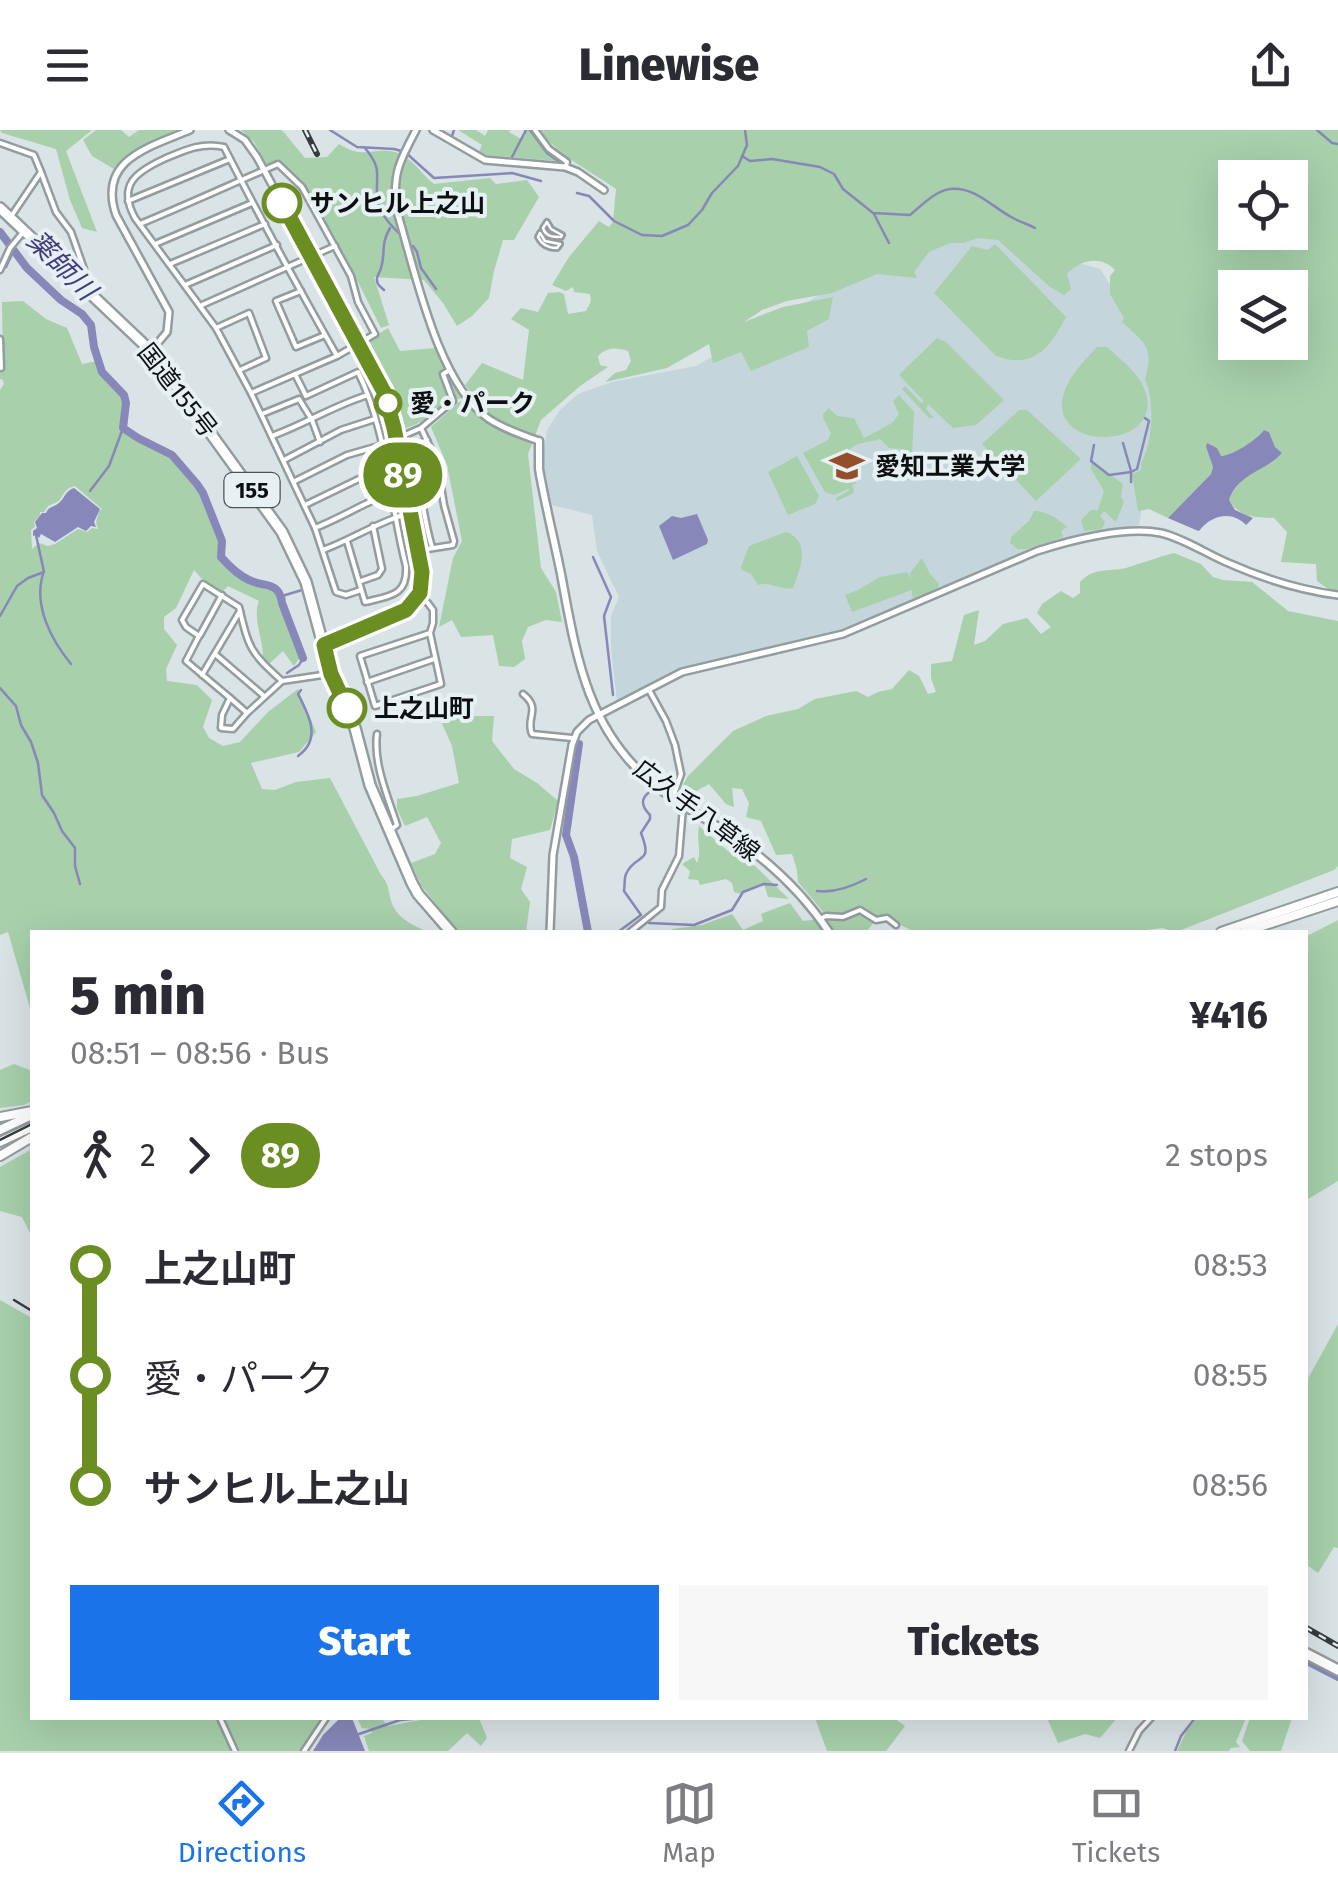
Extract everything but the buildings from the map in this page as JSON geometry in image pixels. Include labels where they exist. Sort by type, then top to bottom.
[{"type":"highway","name":"国道155号","points":[[0,208],[151,351],[282,532],[299,565],[331,674],[355,728],[370,785],[418,894],[449,930]]},
{"type":"highway","points":[[1308,1655],[1338,1670]]},
{"type":"main road","name":"広久手八草線","points":[[539,441],[539,469],[575,648],[598,716],[621,752],[644,776],[770,864],[828,930]]},
{"type":"main road","points":[[1227,930],[1338,892]]},
{"type":"main road","points":[[1250,930],[1338,901]]},
{"type":"main road","points":[[0,1117],[30,1113]]},
{"type":"main road","points":[[0,1130],[30,1114]]},
{"type":"main road","points":[[0,1142],[30,1128]]},
{"type":"main road","points":[[0,1156],[30,1138]]},
{"type":"street","points":[[151,351],[167,332],[168,312],[116,215],[111,194],[116,174],[130,158],[190,130]]},
{"type":"street","points":[[228,130],[250,145],[265,170],[384,392],[419,550],[423,583],[419,596],[406,610],[324,645]]},
{"type":"street","points":[[416,130],[394,180],[396,208],[416,284],[450,370],[481,413],[501,426],[539,441]]},
{"type":"street","points":[[433,130],[485,160],[565,167],[604,190]]},
{"type":"street","points":[[535,130],[549,149],[567,162],[565,167]]},
{"type":"street","points":[[0,143],[34,155],[84,269],[72,277]]},
{"type":"street","points":[[337,356],[224,147],[204,144],[134,176],[128,201],[140,224],[216,328],[240,370],[315,528],[336,592],[343,595],[361,590]]},
{"type":"street","points":[[128,201],[230,158]]},
{"type":"street","points":[[140,224],[278,164],[302,187],[351,276],[358,302],[375,334],[337,356],[250,393]]},
{"type":"street","points":[[10,218],[41,172]]},
{"type":"street","points":[[155,244],[254,202]]},
{"type":"street","points":[[170,264],[265,224]]},
{"type":"street","points":[[0,270],[10,248],[24,231]]},
{"type":"street","points":[[186,285],[277,246]]},
{"type":"street","points":[[200,306],[335,246]]},
{"type":"street","points":[[301,290],[276,301],[296,347],[325,335]]},
{"type":"street","points":[[216,328],[248,313],[266,358],[240,370]]},
{"type":"street","points":[[0,339],[1,368]]},
{"type":"street","points":[[294,482],[346,455],[421,428],[453,401],[442,374],[450,370]]},
{"type":"street","points":[[295,374],[306,396],[358,372],[376,419],[388,469],[406,566],[405,583],[393,595],[366,602],[347,542]]},
{"type":"street","points":[[272,436],[368,395]]},
{"type":"street","points":[[262,414],[299,400],[320,442]]},
{"type":"street","points":[[284,460],[350,426],[376,419]]},
{"type":"street","points":[[419,550],[453,545],[454,541],[438,462],[421,428]]},
{"type":"street","points":[[428,440],[411,448],[432,548]]},
{"type":"street","points":[[305,505],[388,469]]},
{"type":"street","points":[[315,528],[392,493]]},
{"type":"street","points":[[324,550],[410,513]]},
{"type":"street","points":[[360,582],[378,576],[382,570],[374,526]]},
{"type":"street","points":[[550,930],[553,855],[574,738],[590,720],[690,670],[843,634],[1037,551],[1103,535],[1162,533],[1290,587],[1338,595]]},
{"type":"street","points":[[199,636],[182,620],[203,584],[239,607],[250,648],[282,681]]},
{"type":"street","points":[[222,596],[186,661],[247,712]]},
{"type":"street","points":[[419,596],[433,610],[430,633],[441,684],[375,706],[360,656],[430,633]]},
{"type":"street","points":[[202,675],[240,612]]},
{"type":"street","points":[[215,654],[264,696]]},
{"type":"street","points":[[368,682],[435,659]]},
{"type":"street","points":[[230,698],[220,728],[233,730],[282,681],[331,674]]},
{"type":"street","points":[[633,930],[661,908],[662,890],[679,856],[683,807],[672,798],[681,774],[675,745],[649,689]]},
{"type":"street","points":[[523,694],[533,710],[529,726],[532,734],[574,738]]},
{"type":"street","points":[[378,734],[382,779],[397,825],[390,831]]},
{"type":"street","points":[[820,920],[860,910],[876,920],[887,918],[896,925]]},
{"type":"street","points":[[221,1720],[236,1751]]},
{"type":"street","points":[[304,1751],[325,1720]]},
{"type":"street","points":[[1129,1751],[1149,1720]]},
{"type":"shaded area","name":"愛知工業大学","points":[[967,231],[1100,269],[1165,369],[1139,525],[1038,547],[852,627],[684,668],[617,701],[611,616],[619,597],[597,551],[592,515],[552,505],[545,473],[547,430],[560,410],[578,394],[612,382],[696,366],[840,283]]},
{"type":"green space","points":[[0,130],[92,130],[66,151],[97,232],[82,228],[56,149]]},
{"type":"green space","points":[[96,130],[121,130],[129,137],[139,130],[180,130],[135,150],[114,169],[92,156],[83,140]]},
{"type":"green space","points":[[241,130],[282,130],[305,158],[327,157],[339,144],[362,152],[395,152],[411,161],[434,184],[490,178],[496,184],[527,180],[539,197],[514,240],[503,240],[489,298],[472,316],[457,326],[424,280],[374,277],[389,325],[381,328],[303,185],[278,160],[267,164],[254,142]]},
{"type":"green space","points":[[458,130],[476,130],[485,136],[488,130],[510,130],[521,139],[530,130],[558,161],[487,155],[479,152],[482,145]]},
{"type":"green space","points":[[539,130],[1338,130],[1338,591],[1331,591],[1317,581],[1316,564],[1281,562],[1287,532],[1274,518],[1243,513],[1229,500],[1244,478],[1282,453],[1265,430],[1226,455],[1221,456],[1208,444],[1211,474],[1168,518],[1149,509],[1138,511],[1132,474],[1141,470],[1150,437],[1151,406],[1145,379],[1149,359],[1146,346],[1122,322],[1124,318],[1110,294],[1110,276],[1115,270],[1097,261],[1078,265],[1067,274],[1071,289],[1064,295],[998,240],[978,238],[929,252],[914,272],[917,278],[877,274],[832,293],[762,310],[744,322],[783,307],[833,297],[829,319],[807,331],[809,347],[751,371],[741,352],[713,363],[709,344],[667,368],[605,382],[626,370],[631,361],[628,351],[620,349],[608,349],[598,356],[600,365],[608,367],[541,420],[528,454],[541,568],[556,592],[562,622],[546,620],[528,627],[522,641],[525,659],[514,667],[499,666],[493,635],[461,637],[452,620],[439,627],[453,558],[462,541],[447,465],[431,427],[459,402],[475,399],[465,385],[482,363],[523,380],[529,330],[511,319],[521,308],[538,312],[548,293],[564,294],[568,314],[586,311],[591,301],[590,294],[574,292],[573,287],[566,291],[552,285],[599,221],[609,227],[613,222],[616,189],[565,155]]},
{"type":"green space","points":[[995,244],[1066,317],[1054,338],[1031,358],[1010,360],[996,356],[934,293],[972,246],[988,250]]},
{"type":"green space","points":[[23,301],[46,319],[67,328],[82,364],[102,360],[104,369],[124,390],[122,429],[170,458],[185,473],[213,521],[220,541],[219,557],[243,577],[286,597],[284,616],[300,657],[294,666],[283,651],[268,665],[263,660],[257,622],[259,601],[228,586],[221,593],[194,570],[176,608],[164,617],[164,629],[177,645],[166,669],[167,681],[197,685],[212,700],[203,727],[209,738],[223,746],[240,742],[268,712],[298,689],[316,732],[299,752],[251,763],[262,789],[275,790],[296,782],[330,778],[386,882],[396,911],[423,930],[30,930],[30,1008],[8,932],[0,935],[2,302]],"holes":[[[75,486],[102,509],[98,529],[78,529],[55,544],[39,543],[32,549],[31,530],[40,512],[59,501],[69,488]]]},
{"type":"green space","points":[[388,328],[400,351],[435,348],[462,398],[400,429],[385,385],[363,344]]},
{"type":"green space","points":[[937,338],[946,342],[1004,400],[976,425],[953,428],[928,404],[926,409],[934,418],[929,418],[902,389],[905,386],[921,403],[924,401],[899,375]]},
{"type":"green space","points":[[1097,347],[1107,347],[1124,362],[1146,394],[1146,414],[1136,427],[1120,435],[1100,437],[1082,433],[1068,422],[1062,406],[1068,383]]},
{"type":"green space","points":[[899,395],[914,412],[912,457],[902,458],[901,449],[889,448],[880,439],[854,446],[847,453],[861,478],[843,457],[856,483],[852,485],[852,494],[837,501],[850,490],[834,495],[825,492],[803,453],[828,440],[831,433],[823,414],[829,408],[837,416],[854,418],[864,438],[892,423],[899,414],[893,401]]},
{"type":"green space","points":[[1019,410],[1027,410],[1081,459],[1036,501],[982,444]]},
{"type":"green space","points":[[797,456],[819,496],[815,504],[788,515],[768,472]]},
{"type":"green space","points":[[1091,461],[1123,484],[1124,502],[1116,522],[1104,511],[1100,516],[1105,522],[1102,529],[1084,531],[1081,520],[1091,510],[1098,510],[1104,491],[1091,469]]},
{"type":"green space","points":[[1034,511],[1052,516],[1067,527],[1061,531],[1063,537],[1017,549],[1010,543],[1011,537]]},
{"type":"green space","points":[[786,532],[799,542],[802,556],[793,588],[758,585],[741,567],[749,546]]},
{"type":"green space","points":[[1174,553],[1201,564],[1213,577],[1252,582],[1288,611],[1338,621],[1338,866],[1334,870],[1181,930],[911,930],[880,915],[868,930],[743,930],[763,921],[761,914],[790,903],[803,921],[820,919],[824,913],[798,882],[792,854],[776,855],[761,821],[746,817],[749,803],[742,789],[732,788],[734,807],[726,804],[709,784],[686,797],[679,792],[688,776],[733,731],[766,716],[798,709],[815,699],[856,691],[868,697],[892,689],[909,670],[919,676],[928,694],[936,692],[931,664],[952,661],[964,615],[979,610],[974,645],[985,641],[1003,624],[1027,618],[1041,634],[1051,627],[1037,613],[1042,604],[1061,591],[1073,598],[1080,593],[1080,582],[1091,574]]},
{"type":"green space","points":[[922,558],[939,584],[937,589],[914,599],[912,590],[852,612],[845,595],[880,577],[907,572],[911,579],[910,573]]},
{"type":"green space","points":[[453,708],[475,716],[494,716],[492,741],[514,769],[558,801],[550,830],[512,839],[510,858],[527,867],[521,889],[530,902],[526,930],[456,930],[421,885],[411,863],[435,854],[441,843],[427,817],[405,826],[397,799],[459,783],[452,746],[437,712]]},
{"type":"green space","points":[[699,826],[729,852],[743,856],[789,899],[768,897],[764,884],[741,894],[734,892],[732,883],[726,879],[700,885],[698,880],[688,879],[690,871],[682,864],[694,857],[697,863]]},
{"type":"green space","points":[[732,914],[743,930],[672,929],[702,925]]},
{"type":"green space","points":[[1338,920],[1338,1181],[1308,1199],[1308,935]]},
{"type":"green space","points":[[14,1064],[30,1070],[30,1102],[0,1108],[0,1070]]},
{"type":"green space","points":[[30,1150],[30,1233],[22,1217],[0,1211],[0,1167]]},
{"type":"green space","points":[[0,1300],[30,1317],[30,1720],[218,1720],[232,1751],[0,1751]]},
{"type":"green space","points":[[1338,1324],[1338,1548],[1334,1547],[1318,1573],[1308,1566],[1308,1379]]},
{"type":"green space","points":[[224,1720],[322,1720],[302,1751],[240,1751]]},
{"type":"green space","points":[[358,1720],[383,1720],[388,1726],[421,1720],[480,1720],[487,1738],[481,1746],[467,1733],[448,1751],[369,1751],[364,1736],[372,1733],[371,1729],[362,1728]]},
{"type":"green space","points":[[816,1720],[897,1720],[905,1726],[886,1751],[827,1751]]},
{"type":"green space","points":[[1048,1720],[1115,1720],[1100,1738],[1085,1734],[1058,1743]]},
{"type":"green space","points":[[1195,1720],[1245,1720],[1236,1742],[1240,1747],[1229,1751],[1177,1751]]},
{"type":"green space","points":[[1249,1720],[1291,1720],[1281,1751],[1250,1751],[1242,1741]]},
{"type":"water","points":[[1264,430],[1282,453],[1233,491],[1229,500],[1235,510],[1253,518],[1246,525],[1234,517],[1222,516],[1199,531],[1168,518],[1211,474],[1207,443],[1217,448],[1221,456],[1226,455]]},
{"type":"water","points":[[74,488],[100,509],[94,522],[96,527],[86,531],[78,527],[55,542],[41,534],[39,538],[33,536],[35,522],[42,513]]},
{"type":"water","points":[[697,514],[707,544],[673,560],[659,526],[672,516]]},
{"type":"water","points":[[338,1720],[353,1720],[365,1751],[313,1751]]},
{"type":"waterway","points":[[330,130],[357,147],[405,152],[434,178],[512,173],[541,181]]},
{"type":"waterway","points":[[452,136],[454,130]]},
{"type":"waterway","points":[[512,157],[526,130]]},
{"type":"waterway","points":[[530,130],[558,161]]},
{"type":"waterway","points":[[577,193],[589,196],[614,221],[642,235],[662,236],[688,225],[738,166],[747,145],[745,130]]},
{"type":"waterway","points":[[1317,130],[1338,144]]},
{"type":"waterway","points":[[365,148],[376,166],[380,208],[403,237]]},
{"type":"waterway","points":[[742,156],[750,161],[772,159],[820,167],[834,174],[843,189],[873,213],[910,215],[939,193],[959,189],[976,194],[1035,228]]},
{"type":"waterway","points":[[874,214],[889,243]]},
{"type":"waterway","points":[[384,290],[377,280],[390,228]]},
{"type":"waterway","name":"薬師川","points":[[0,232],[27,268],[91,325],[102,372],[124,395],[123,428],[172,455],[197,484],[222,541],[221,557],[245,578],[278,591],[303,658]]},
{"type":"waterway","points":[[413,246],[421,268],[436,289]]},
{"type":"waterway","points":[[1,268],[6,267],[14,250]]},
{"type":"waterway","points":[[1131,472],[1137,469],[1149,421],[1145,418]]},
{"type":"waterway","points":[[90,491],[109,466],[123,428]]},
{"type":"waterway","points":[[1123,443],[1131,471]]},
{"type":"waterway","points":[[1094,445],[1091,461],[1109,475],[1131,472],[1131,482]]},
{"type":"waterway","points":[[0,616],[17,586],[44,572],[36,535]]},
{"type":"waterway","points":[[593,557],[611,597],[604,616],[613,695]]},
{"type":"waterway","points":[[43,574],[42,610],[57,645],[71,664]]},
{"type":"waterway","points":[[282,596],[302,590]]},
{"type":"waterway","points":[[287,673],[303,658]]},
{"type":"waterway","points":[[0,688],[16,706],[31,742],[42,795],[75,848],[80,884]]},
{"type":"waterway","points":[[298,756],[310,742],[311,734],[309,718],[298,694],[301,690]]},
{"type":"waterway","points":[[579,744],[566,835],[588,930]]},
{"type":"waterway","points":[[621,930],[641,915],[624,891],[630,867],[645,855],[641,833],[650,815],[643,802],[651,791]]},
{"type":"waterway","points":[[817,891],[842,889],[866,879]]},
{"type":"waterway","points":[[649,923],[694,925],[732,910],[743,892],[764,884],[777,885]]},
{"type":"waterway","points":[[1308,1662],[1338,1677]]},
{"type":"waterway","points":[[359,1734],[400,1720]]},
{"type":"waterway","points":[[1175,1751],[1193,1720]]},
{"type":"tram line","points":[[0,1140],[30,1125]]},
{"type":"tram line","points":[[14,1300],[30,1310]]},
{"type":"railway","points":[[305,130],[317,154]]},
{"type":"railway","points":[[1308,1629],[1338,1646]]},
{"type":"bus line","name":"89","points":[[282,203],[390,407],[422,572],[420,593],[406,610],[324,645],[331,674],[347,708]]},
{"type":"place","name":"サンヒル上之山","points":[[282,203]]},
{"type":"place","name":"愛・パーク","points":[[388,403]]},
{"type":"place","name":"愛知工業大学","points":[[847,466]]},
{"type":"place","name":"上之山町","points":[[347,708]]}]
